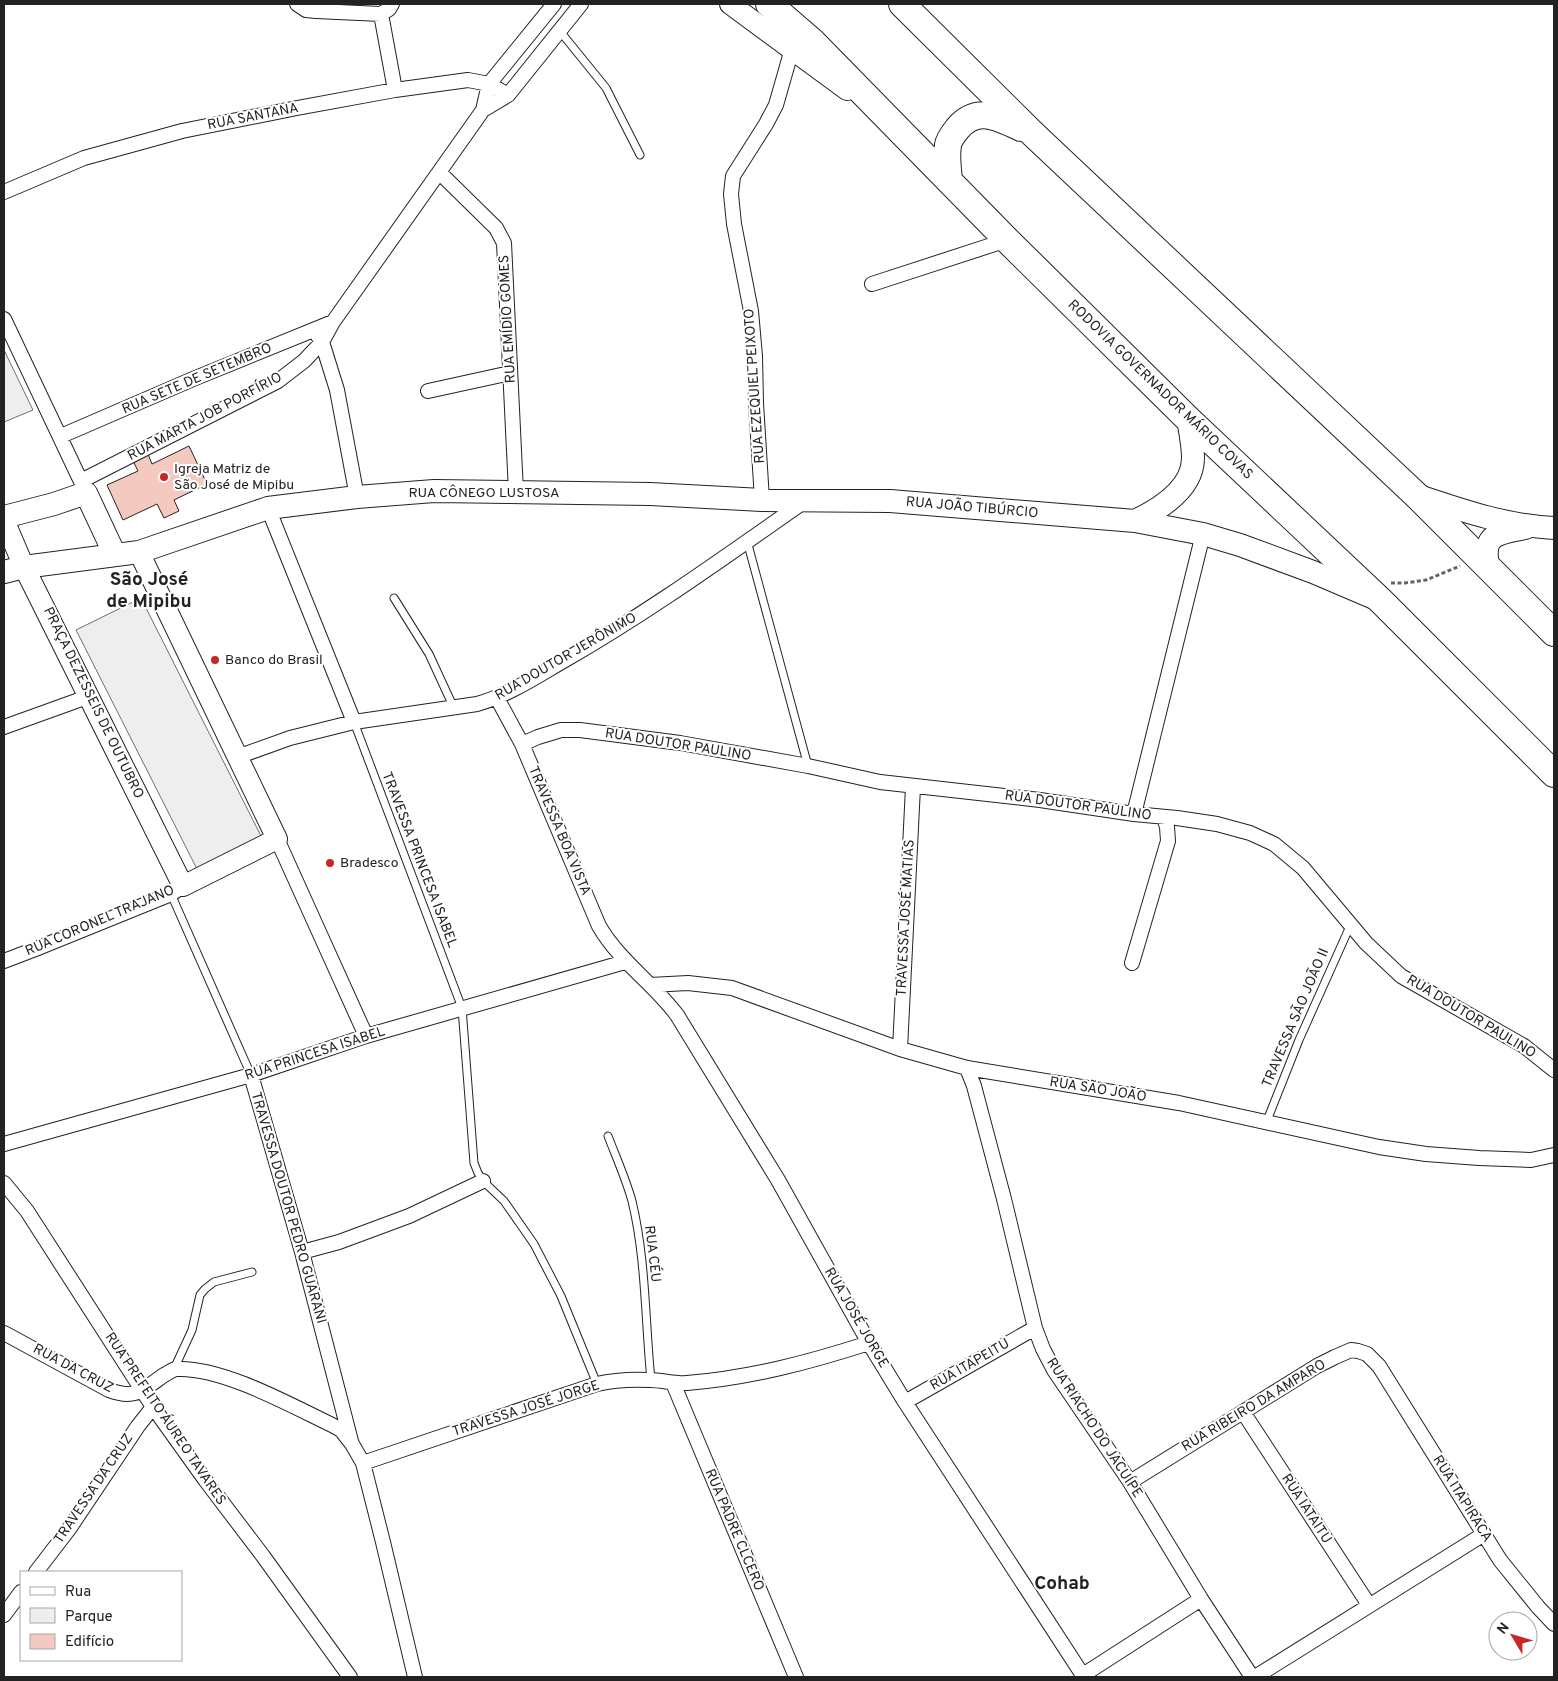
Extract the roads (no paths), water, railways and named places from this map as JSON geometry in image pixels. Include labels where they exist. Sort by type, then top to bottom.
[{"type":"highway","name":"RODOVIA GOVERNADOR MÁRIO COVAS","points":[[769,4],[812,41],[1007,240],[1188,419],[1372,592],[1554,774]]},
{"type":"highway","points":[[902,4],[1033,134],[1416,495],[1554,633]]},
{"type":"highway","points":[[949,180],[948,142],[964,122],[974,116],[998,117],[1033,134]]},
{"type":"main road","points":[[1135,521],[1167,503],[1189,476],[1193,459],[1188,419]]},
{"type":"main road","points":[[4,518],[54,504],[84,487],[114,555]]},
{"type":"main road","name":"RUA CÔNEGO LUSTOSA","points":[[14,569],[139,552],[268,508],[357,497],[434,491],[650,494],[762,500],[808,499]]},
{"type":"main road","points":[[1416,495],[1468,512],[1528,527],[1554,528]]},
{"type":"main road","name":"RUA JOÃO TIBÚRCIO","points":[[808,499],[890,501],[1135,521],[1203,534],[1240,545],[1372,592]]},
{"type":"main road","points":[[1485,562],[1486,548],[1492,538],[1499,534],[1528,527]]},
{"type":"street","points":[[297,4],[306,10],[381,14],[389,9],[392,4]]},
{"type":"street","points":[[483,110],[488,84],[554,4]]},
{"type":"street","points":[[322,342],[333,322],[483,110],[508,95],[581,4]]},
{"type":"street","points":[[730,4],[792,48],[896,127]]},
{"type":"street","points":[[381,14],[395,90]]},
{"type":"street","name":"RUA EZEQUIEL PEIXOTO","points":[[762,500],[751,311],[734,224],[731,194],[733,176],[776,105],[792,48]]},
{"type":"street","name":"RUA SANTANA","points":[[4,192],[84,158],[182,131],[395,90],[468,80],[488,84],[508,95]]},
{"type":"street","name":"RUA EMÍDIO GOMES","points":[[439,172],[496,228],[504,243],[516,492]]},
{"type":"street","points":[[872,284],[1007,240]]},
{"type":"street","points":[[4,319],[84,487]]},
{"type":"street","name":"RUA SETE DE SETEMBRO","points":[[61,436],[333,322]]},
{"type":"street","points":[[313,329],[322,342],[337,390],[357,497]]},
{"type":"street","name":"RUA MARTA JOB PORFÍRIO","points":[[84,487],[278,381],[304,361],[322,342]]},
{"type":"street","points":[[428,391],[510,373]]},
{"type":"street","name":"RUA DOUTOR JERÔNIMO","points":[[236,757],[290,738],[354,722],[477,704],[497,698],[598,641],[638,616],[808,499]]},
{"type":"street","points":[[268,508],[354,722]]},
{"type":"street","name":"PRAÇA DEZESSEIS DE OUTUBRO","points":[[4,518],[14,569],[90,696],[177,890]]},
{"type":"street","points":[[1134,814],[1203,534]]},
{"type":"street","points":[[139,552],[277,840],[366,1036]]},
{"type":"street","points":[[4,727],[90,696]]},
{"type":"street","name":"TRAVESSA BOA VISTA","points":[[497,698],[522,744],[599,926],[608,942],[625,962]]},
{"type":"street","name":"RUA DOUTOR PAULINO","points":[[522,744],[561,730],[580,730],[680,743],[808,766],[880,782],[1040,800],[1216,824],[1250,833],[1274,844],[1303,868],[1366,943],[1401,976],[1524,1046],[1554,1070]]},
{"type":"street","name":"TRAVESSA JOSÉ MATIAS","points":[[900,1049],[913,787]]},
{"type":"street","points":[[1132,963],[1168,841],[1164,818]]},
{"type":"street","name":"RUA CORONEL TRAJANO","points":[[4,961],[177,890],[277,840]]},
{"type":"street","name":"RUA PRINCESA ISABEL","points":[[4,1144],[251,1075],[366,1036],[625,962]]},
{"type":"street","name":"RUA JOSÉ JORGE","points":[[625,962],[666,1001],[677,1015],[778,1180],[905,1402],[1084,1676]]},
{"type":"street","name":"RUA SÃO JOÃO","points":[[650,985],[688,983],[732,988],[900,1049],[967,1068],[1179,1103],[1380,1147],[1426,1154],[1479,1158],[1531,1160],[1554,1155]]},
{"type":"street","name":"RUA RIACHO DO JACUÍPE","points":[[967,1068],[974,1086],[1004,1199],[1035,1328],[1043,1349],[1054,1370],[1130,1482],[1201,1599],[1254,1677]]},
{"type":"street","name":"TRAVESSA DOUTOR PEDRO GUARANI","points":[[251,1075],[302,1252],[352,1444]]},
{"type":"street","points":[[302,1252],[339,1242],[409,1216],[483,1181]]},
{"type":"street","name":"RUA PREFEITO ÁUREO TAVARES","points":[[4,1182],[27,1211],[153,1407],[350,1677]]},
{"type":"street","name":"RUA ITAPEITU","points":[[905,1402],[1035,1328]]},
{"type":"street","name":"RUA DA CRUZ","points":[[4,1333],[122,1395],[133,1394],[143,1390]]},
{"type":"street","name":"TRAVESSA JOSÉ JORGE","points":[[363,1463],[612,1380],[651,1380],[687,1383],[770,1372],[830,1356],[869,1342]]},
{"type":"street","name":"RUA RIBEIRO DA AMPARO","points":[[1130,1482],[1317,1366],[1351,1350],[1367,1354],[1379,1366]]},
{"type":"street","name":"RUA ITAPIRACA","points":[[1379,1366],[1484,1534],[1521,1586],[1554,1624]]},
{"type":"street","points":[[143,1390],[174,1369],[200,1370],[238,1382],[340,1430],[352,1444],[363,1463],[384,1542],[415,1677]]},
{"type":"street","name":"RUA PADRE CLCERO","points":[[673,1383],[796,1677]]},
{"type":"street","name":"TRAVESSA DA CRUZ","points":[[37,1571],[153,1407]]},
{"type":"street","name":"RUA IATAITU","points":[[1243,1412],[1369,1605]]},
{"type":"street","points":[[1254,1677],[1484,1534]]},
{"type":"street","points":[[4,1615],[20,1593]]},
{"type":"street","points":[[1084,1676],[1201,1599]]},
{"type":"lane","points":[[559,30],[606,88],[640,155]]},
{"type":"lane","points":[[747,541],[808,766]]},
{"type":"lane","points":[[394,598],[429,654],[453,706]]},
{"type":"lane","name":"TRAVESSA PRINCESA ISABEL","points":[[354,722],[462,1008],[474,1163],[483,1181]]},
{"type":"lane","name":"TRAVESSA DOUTOR PEDRO GUARANI","points":[[177,890],[251,1075]]},
{"type":"lane","name":"TRAVESSA SÃO JOÃO II","points":[[1266,1123],[1299,1040],[1351,924]]},
{"type":"lane","name":"RUA CÉU","points":[[608,1136],[631,1199],[640,1242],[651,1380]]},
{"type":"lane","points":[[483,1181],[504,1201],[534,1244],[561,1296],[597,1384]]},
{"type":"lane","points":[[174,1369],[192,1330],[200,1295],[214,1282],[252,1272]]},
{"type":"place","name":"Igreja Matriz de São José de Mipibu","points":[[164,477]]},
{"type":"place","name":"Banco do Brasil","points":[[215,660]]},
{"type":"place","name":"Bradesco","points":[[330,863]]},
{"type":"district","name":"São José de Mipibu","points":[[149,591]]},
{"type":"district","name":"Cohab","points":[[1062,1584]]}]
